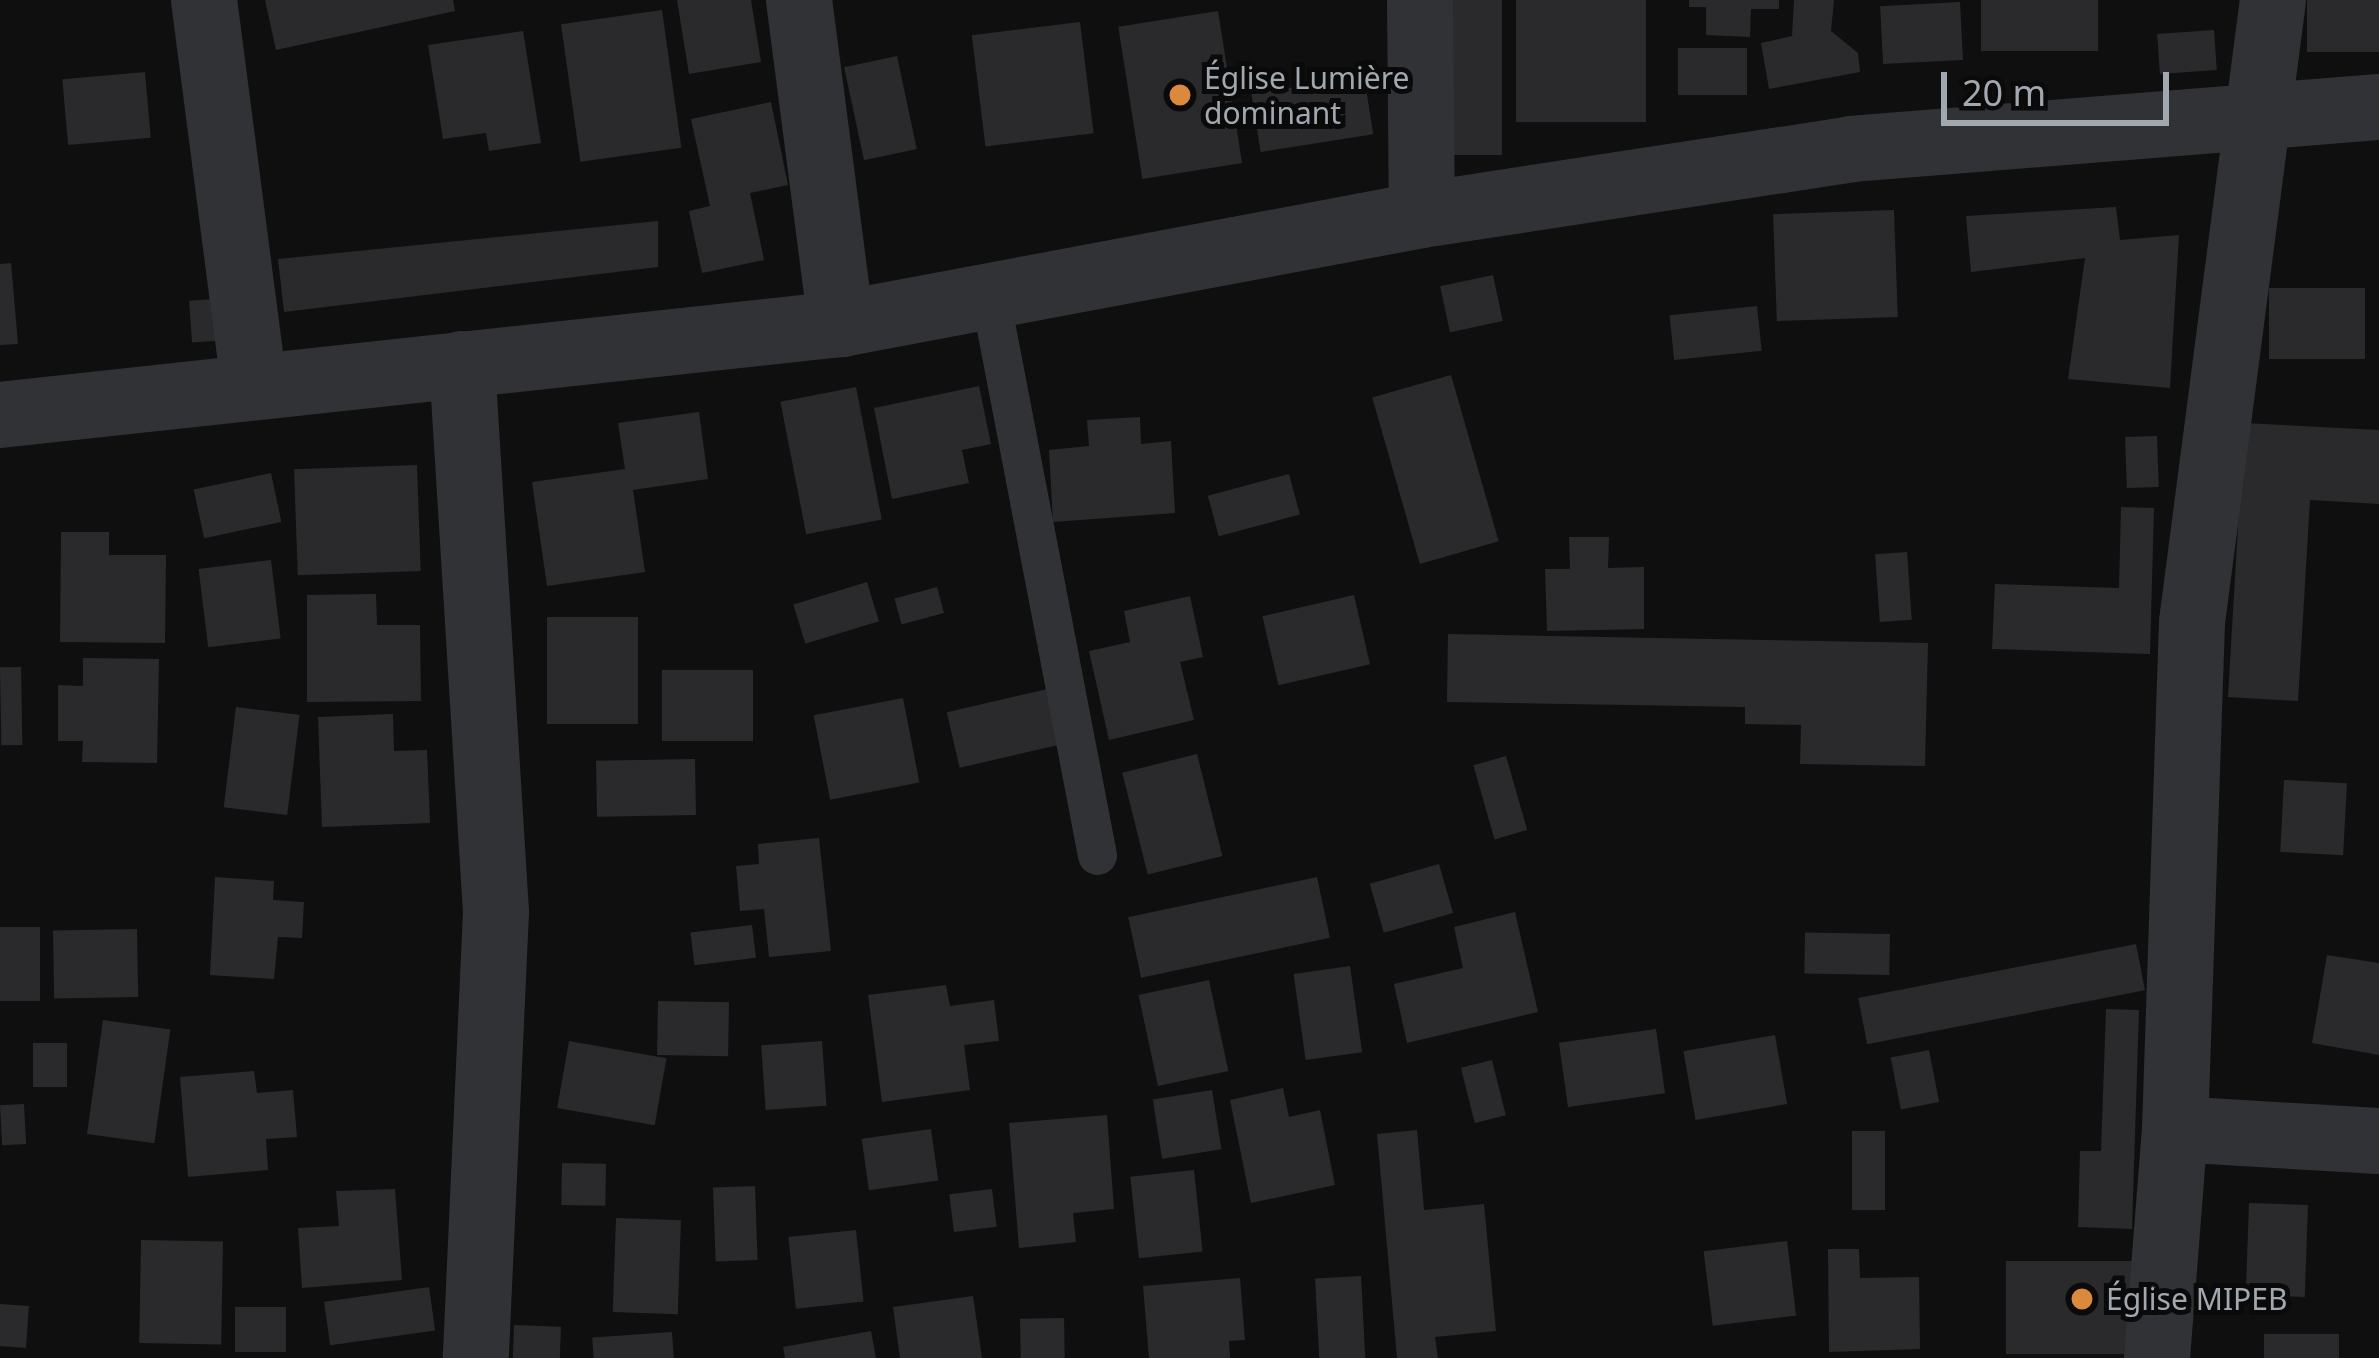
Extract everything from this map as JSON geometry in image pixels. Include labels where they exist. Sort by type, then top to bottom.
[{"type":"street","points":[[203,0],[254,387]]},
{"type":"street","points":[[799,0],[842,324]]},
{"type":"street","points":[[1420,0],[1422,215]]},
{"type":"street","points":[[2157,1358],[2174,1129],[2192,622],[2273,0]]},
{"type":"street","points":[[0,415],[842,324],[992,302],[1422,215],[1851,148],[2379,107]]},
{"type":"street","points":[[462,364],[496,912],[476,1358]]},
{"type":"street","points":[[2174,1129],[2379,1141]]},
{"type":"lane","points":[[992,302],[1097,854]]},
{"type":"building","points":[[265,0],[453,0],[455,11],[276,50]]},
{"type":"building","points":[[677,0],[751,0],[761,62],[689,74]]},
{"type":"building","points":[[1443,0],[1502,0],[1502,155],[1443,155]]},
{"type":"building","points":[[1516,0],[1646,0],[1646,122],[1516,122]]},
{"type":"building","points":[[1689,0],[1779,0],[1779,9],[1751,9],[1750,37],[1706,35],[1706,7],[1689,7]]},
{"type":"building","points":[[1794,0],[1834,0],[1831,31],[1858,53],[1860,72],[1769,89],[1761,43],[1792,36]]},
{"type":"building","points":[[1981,0],[2098,0],[2098,51],[1981,51]]},
{"type":"building","points":[[2307,0],[2379,0],[2379,52],[2307,52]]},
{"type":"building","points":[[1960,2],[1963,60],[1883,64],[1880,6]]},
{"type":"building","points":[[662,10],[681,148],[580,162],[561,24]]},
{"type":"building","name":"Église Lumière dominant","points":[[1218,11],[1242,163],[1142,179],[1118,27]]},
{"type":"building","points":[[1080,22],[1094,133],[985,146],[972,35]]},
{"type":"building","points":[[2214,30],[2217,70],[2160,74],[2157,34]]},
{"type":"building","points":[[523,31],[541,143],[489,151],[486,133],[443,139],[428,45]]},
{"type":"building","points":[[1678,48],[1747,48],[1747,95],[1678,95]]},
{"type":"building","points":[[897,56],[917,149],[864,160],[844,67]]},
{"type":"building","points":[[145,72],[151,138],[68,145],[62,79]]},
{"type":"building","points":[[1364,76],[1373,134],[1261,152],[1251,94]]},
{"type":"building","points":[[771,102],[788,185],[750,193],[764,260],[702,273],[689,211],[710,206],[691,119]]},
{"type":"building","points":[[2116,207],[2120,240],[2179,235],[2170,388],[2068,379],[2085,258],[1971,272],[1966,216]]},
{"type":"building","points":[[1894,210],[1898,317],[1777,321],[1773,214]]},
{"type":"building","points":[[658,221],[658,267],[284,312],[278,259]]},
{"type":"building","points":[[11,263],[18,344],[0,345],[0,264]]},
{"type":"building","points":[[1493,275],[1503,321],[1450,332],[1440,286]]},
{"type":"building","points":[[2269,288],[2365,288],[2365,359],[2269,359]]},
{"type":"building","points":[[227,298],[230,340],[192,343],[189,301]]},
{"type":"building","points":[[1757,306],[1762,351],[1674,360],[1669,315]]},
{"type":"building","points":[[1451,375],[1499,541],[1420,564],[1372,398]]},
{"type":"building","points":[[979,386],[991,444],[962,450],[969,483],[892,499],[874,408]]},
{"type":"building","points":[[856,387],[882,520],[806,534],[780,402]]},
{"type":"building","points":[[699,412],[708,479],[633,490],[645,572],[547,586],[532,482],[625,469],[618,423]]},
{"type":"building","points":[[1140,417],[1141,444],[1171,441],[1175,513],[1053,522],[1049,450],[1089,446],[1087,420]]},
{"type":"building","points":[[2244,423],[2379,430],[2379,504],[2310,500],[2298,701],[2228,697]]},
{"type":"building","points":[[2157,436],[2159,487],[2127,488],[2125,437]]},
{"type":"building","points":[[417,465],[421,571],[298,575],[294,469]]},
{"type":"building","points":[[271,473],[281,522],[204,538],[194,489]]},
{"type":"building","points":[[1289,474],[1300,515],[1219,536],[1208,496]]},
{"type":"building","points":[[2121,507],[2154,508],[2150,654],[1992,649],[1995,584],[2119,588]]},
{"type":"building","points":[[61,532],[109,532],[109,555],[166,555],[165,643],[60,642]]},
{"type":"building","points":[[1569,537],[1609,537],[1608,568],[1644,567],[1644,629],[1547,631],[1545,569],[1570,569]]},
{"type":"building","points":[[1907,552],[1912,620],[1880,622],[1875,554]]},
{"type":"building","points":[[271,560],[281,638],[208,647],[199,569]]},
{"type":"building","points":[[867,582],[879,621],[805,644],[793,605]]},
{"type":"building","points":[[937,587],[944,613],[901,624],[894,598]]},
{"type":"building","points":[[376,594],[377,625],[420,625],[421,701],[307,702],[307,595]]},
{"type":"building","points":[[1354,595],[1370,664],[1278,685],[1262,616]]},
{"type":"building","points":[[1190,596],[1203,657],[1180,662],[1194,720],[1109,740],[1089,651],[1130,642],[1124,611]]},
{"type":"building","points":[[547,617],[638,617],[638,724],[547,724]]},
{"type":"building","points":[[1448,634],[1928,643],[1925,766],[1800,764],[1801,725],[1745,724],[1745,707],[1447,702]]},
{"type":"building","points":[[83,658],[159,659],[157,763],[82,762],[83,741],[58,741],[58,685],[83,686]]},
{"type":"building","points":[[0,667],[21,667],[22,745],[1,745]]},
{"type":"building","points":[[662,670],[753,670],[753,741],[662,741]]},
{"type":"building","points":[[1052,688],[1065,744],[960,768],[947,712]]},
{"type":"building","points":[[903,698],[919,782],[830,800],[814,715]]},
{"type":"building","points":[[236,707],[300,715],[287,815],[224,807]]},
{"type":"building","points":[[393,714],[394,751],[427,750],[430,823],[322,827],[318,717]]},
{"type":"building","points":[[1197,754],[1222,856],[1148,875],[1122,773]]},
{"type":"building","points":[[1506,756],[1527,830],[1495,839],[1473,765]]},
{"type":"building","points":[[695,759],[696,815],[597,817],[596,761]]},
{"type":"building","points":[[2284,780],[2347,783],[2343,855],[2280,852]]},
{"type":"building","points":[[819,838],[831,951],[769,957],[764,909],[740,911],[736,866],[759,864],[758,844]]},
{"type":"building","points":[[1439,864],[1453,913],[1384,933],[1370,884]]},
{"type":"building","points":[[215,877],[274,881],[273,900],[304,902],[302,938],[278,937],[274,979],[210,975]]},
{"type":"building","points":[[1317,877],[1330,938],[1141,978],[1128,917]]},
{"type":"building","points":[[1515,912],[1538,1012],[1407,1043],[1394,984],[1463,968],[1454,927]]},
{"type":"building","points":[[752,925],[756,958],[694,965],[690,933]]},
{"type":"building","points":[[0,927],[40,927],[40,1001],[0,1001]]},
{"type":"building","points":[[137,929],[138,997],[54,998],[53,930]]},
{"type":"building","points":[[1805,933],[1890,934],[1889,975],[1804,974]]},
{"type":"building","points":[[2136,944],[2145,990],[1867,1044],[1858,998]]},
{"type":"building","points":[[2327,955],[2379,963],[2379,1055],[2312,1043]]},
{"type":"building","points":[[1350,966],[1362,1052],[1306,1060],[1294,974]]},
{"type":"building","points":[[1209,980],[1228,1071],[1158,1086],[1139,995]]},
{"type":"building","points":[[946,985],[950,1006],[994,1000],[999,1041],[964,1045],[970,1090],[882,1102],[868,995]]},
{"type":"building","points":[[658,1001],[729,1002],[728,1056],[657,1055]]},
{"type":"building","points":[[2106,1009],[2139,1010],[2132,1229],[2078,1227],[2080,1151],[2101,1151]]},
{"type":"building","points":[[103,1020],[170,1029],[154,1143],[87,1134]]},
{"type":"building","points":[[1656,1029],[1665,1093],[1568,1107],[1559,1043]]},
{"type":"building","points":[[1775,1035],[1787,1104],[1696,1120],[1683,1051]]},
{"type":"building","points":[[569,1041],[666,1058],[655,1125],[557,1108]]},
{"type":"building","points":[[822,1041],[827,1106],[766,1110],[761,1045]]},
{"type":"building","points":[[33,1043],[67,1043],[67,1087],[33,1087]]},
{"type":"building","points":[[1929,1050],[1939,1102],[1901,1109],[1891,1057]]},
{"type":"building","points":[[1492,1060],[1506,1115],[1475,1123],[1461,1068]]},
{"type":"building","points":[[254,1071],[257,1093],[293,1090],[297,1137],[266,1139],[268,1170],[188,1177],[180,1077]]},
{"type":"building","points":[[1283,1088],[1289,1117],[1320,1110],[1335,1185],[1251,1203],[1230,1100]]},
{"type":"building","points":[[1212,1090],[1221,1149],[1162,1159],[1153,1099]]},
{"type":"building","points":[[24,1104],[26,1144],[2,1145],[0,1105]]},
{"type":"building","points":[[1107,1115],[1114,1209],[1073,1213],[1076,1242],[1019,1248],[1009,1123]]},
{"type":"building","points":[[931,1129],[938,1180],[869,1190],[862,1139]]},
{"type":"building","points":[[1417,1130],[1424,1210],[1484,1204],[1496,1331],[1435,1337],[1438,1358],[1397,1358],[1377,1134]]},
{"type":"building","points":[[1852,1131],[1885,1131],[1885,1210],[1852,1210]]},
{"type":"building","points":[[562,1163],[606,1164],[605,1206],[561,1205]]},
{"type":"building","points":[[1194,1170],[1203,1252],[1139,1258],[1130,1177]]},
{"type":"building","points":[[755,1186],[758,1260],[716,1261],[713,1187]]},
{"type":"building","points":[[395,1189],[402,1280],[302,1288],[298,1228],[339,1226],[336,1191]]},
{"type":"building","points":[[992,1189],[997,1227],[954,1232],[949,1194]]},
{"type":"building","points":[[2249,1203],[2308,1205],[2305,1297],[2246,1295]]},
{"type":"building","points":[[616,1218],[681,1220],[678,1314],[613,1312]]},
{"type":"building","points":[[856,1230],[864,1302],[796,1309],[788,1237]]},
{"type":"building","points":[[141,1240],[223,1241],[221,1344],[139,1343]]},
{"type":"building","points":[[1787,1241],[1796,1315],[1713,1326],[1704,1251]]},
{"type":"building","points":[[1828,1249],[1859,1249],[1860,1278],[1919,1277],[1920,1349],[1829,1352]]},
{"type":"building","points":[[2006,1261],[2138,1261],[2138,1354],[2006,1354]]},
{"type":"building","points":[[1361,1276],[1365,1358],[1319,1358],[1315,1278]]},
{"type":"building","points":[[1240,1278],[1245,1340],[1229,1341],[1230,1358],[1149,1358],[1143,1286]]},
{"type":"building","points":[[429,1287],[435,1331],[330,1345],[324,1302]]},
{"type":"building","points":[[973,1296],[982,1358],[900,1358],[893,1307]]},
{"type":"building","points":[[0,1304],[29,1306],[26,1348],[0,1346]]},
{"type":"building","points":[[235,1307],[286,1307],[286,1352],[235,1352]]},
{"type":"building","points":[[1064,1318],[1065,1358],[1021,1358],[1020,1319]]},
{"type":"building","points":[[514,1325],[561,1327],[560,1358],[513,1358]]},
{"type":"building","points":[[871,1331],[876,1358],[785,1358],[783,1347]]},
{"type":"building","points":[[672,1332],[674,1358],[594,1358],[592,1338]]},
{"type":"building","points":[[2264,1334],[2339,1334],[2339,1358],[2264,1358]]},
{"type":"place","name":"Église Lumière dominant","points":[[1180,95]]},
{"type":"place","name":"Église MIPEB","points":[[2082,1299]]}]
